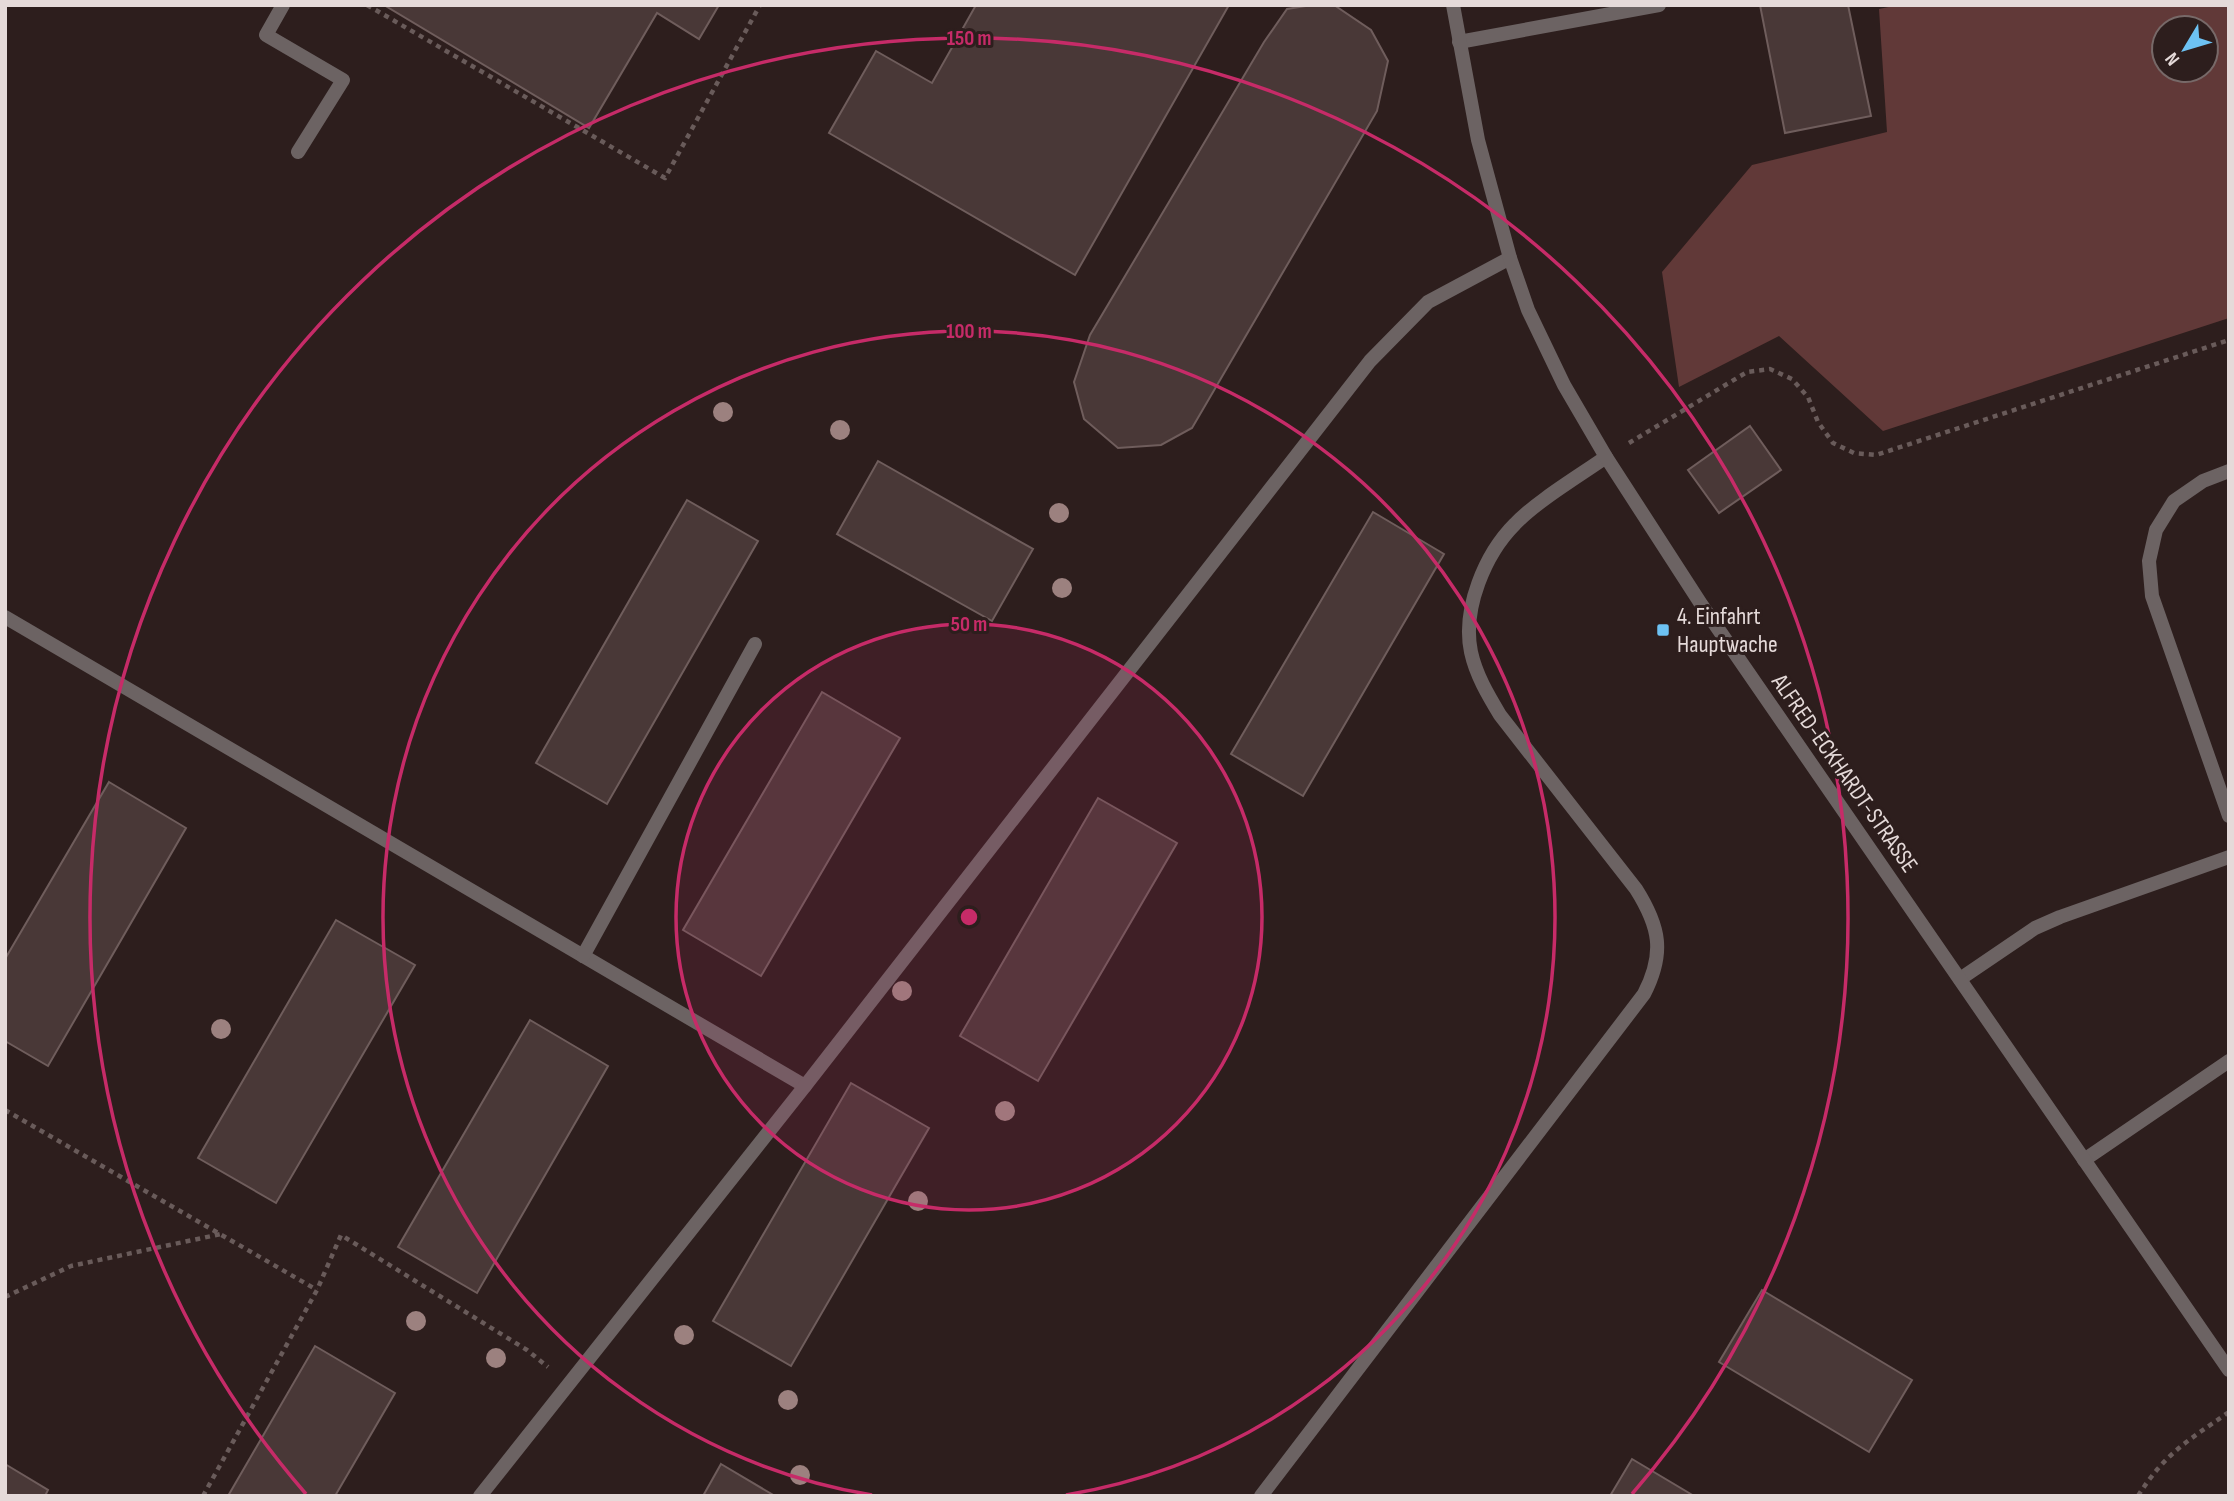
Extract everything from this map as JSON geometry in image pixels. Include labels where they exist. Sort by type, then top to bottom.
[{"type":"street","points":[[283,5],[267,35],[343,80],[298,152]]},
{"type":"street","name":"ALFRED-ECKHARDT-STRASSE","points":[[1453,5],[1478,140],[1510,258],[1528,310],[1564,385],[1606,457],[1701,604],[2229,1370]]},
{"type":"street","points":[[1459,43],[1659,5]]},
{"type":"street","points":[[480,1496],[805,1086],[1370,361],[1428,302],[1510,258]]},
{"type":"street","points":[[1261,1496],[1644,994],[1653,976],[1658,957],[1657,935],[1650,911],[1636,889],[1500,715],[1481,684],[1470,650],[1471,616],[1478,582],[1492,552],[1516,523],[1606,457]]},
{"type":"street","points":[[2229,471],[2203,481],[2174,501],[2156,530],[2149,561],[2152,596],[2229,816]]},
{"type":"street","points":[[5,617],[805,1086]]},
{"type":"street","points":[[583,956],[755,644]]},
{"type":"street","points":[[1960,979],[2035,928],[2229,857]]},
{"type":"street","points":[[2084,1160],[2229,1061]]},
{"type":"path","points":[[367,5],[664,178],[760,5]]},
{"type":"path","points":[[1606,457],[1747,372],[1770,369],[1792,379],[1808,397],[1818,422],[1833,443],[1854,453],[1876,455],[2229,340]]},
{"type":"path","points":[[5,1110],[317,1290]]},
{"type":"path","points":[[5,1297],[71,1266],[221,1234]]},
{"type":"path","points":[[203,1496],[317,1290],[341,1235],[527,1350],[568,1383]]},
{"type":"path","points":[[2138,1496],[2152,1474],[2172,1452],[2229,1412]]},
{"type":"shaded area","points":[[1898,5],[2229,5],[2229,318],[1883,431],[1779,336],[1679,387],[1662,272],[1752,165],[1887,132],[1879,9]]},
{"type":"building","points":[[384,5],[719,5],[699,39],[657,13],[589,128]]},
{"type":"building","points":[[976,5],[1229,5],[1075,275],[829,133],[876,51],[932,83]]},
{"type":"building","points":[[1334,5],[1371,30],[1388,61],[1377,111],[1192,428],[1161,445],[1118,448],[1084,419],[1074,382],[1090,335],[1264,42],[1287,9]]},
{"type":"building","points":[[1760,5],[1848,5],[1871,116],[1785,133]]},
{"type":"building","points":[[1750,426],[1781,470],[1719,513],[1688,470]]},
{"type":"building","points":[[878,461],[1033,549],[992,621],[837,534]]},
{"type":"building","points":[[687,500],[758,541],[607,804],[536,763]]},
{"type":"building","points":[[1373,512],[1444,554],[1303,796],[1231,754]]},
{"type":"building","points":[[822,692],[900,738],[761,976],[683,930]]},
{"type":"building","points":[[109,782],[186,828],[48,1066],[5,1041],[5,959]]},
{"type":"building","points":[[1098,798],[1177,843],[1038,1081],[960,1036]]},
{"type":"building","points":[[336,920],[415,965],[276,1203],[198,1158]]},
{"type":"building","points":[[530,1020],[608,1066],[477,1293],[398,1247]]},
{"type":"building","points":[[851,1083],[929,1128],[791,1366],[713,1321]]},
{"type":"building","points":[[1762,1290],[1912,1380],[1869,1452],[1719,1362]]},
{"type":"building","points":[[315,1346],[395,1393],[335,1496],[228,1496]]},
{"type":"building","points":[[1632,1459],[1694,1496],[1610,1496]]},
{"type":"building","points":[[5,1464],[48,1490],[45,1496],[5,1496]]},
{"type":"building","points":[[721,1464],[775,1496],[703,1496]]},
{"type":"place","name":"4. Einfahrt Hauptwache","points":[[1663,630]]}]
